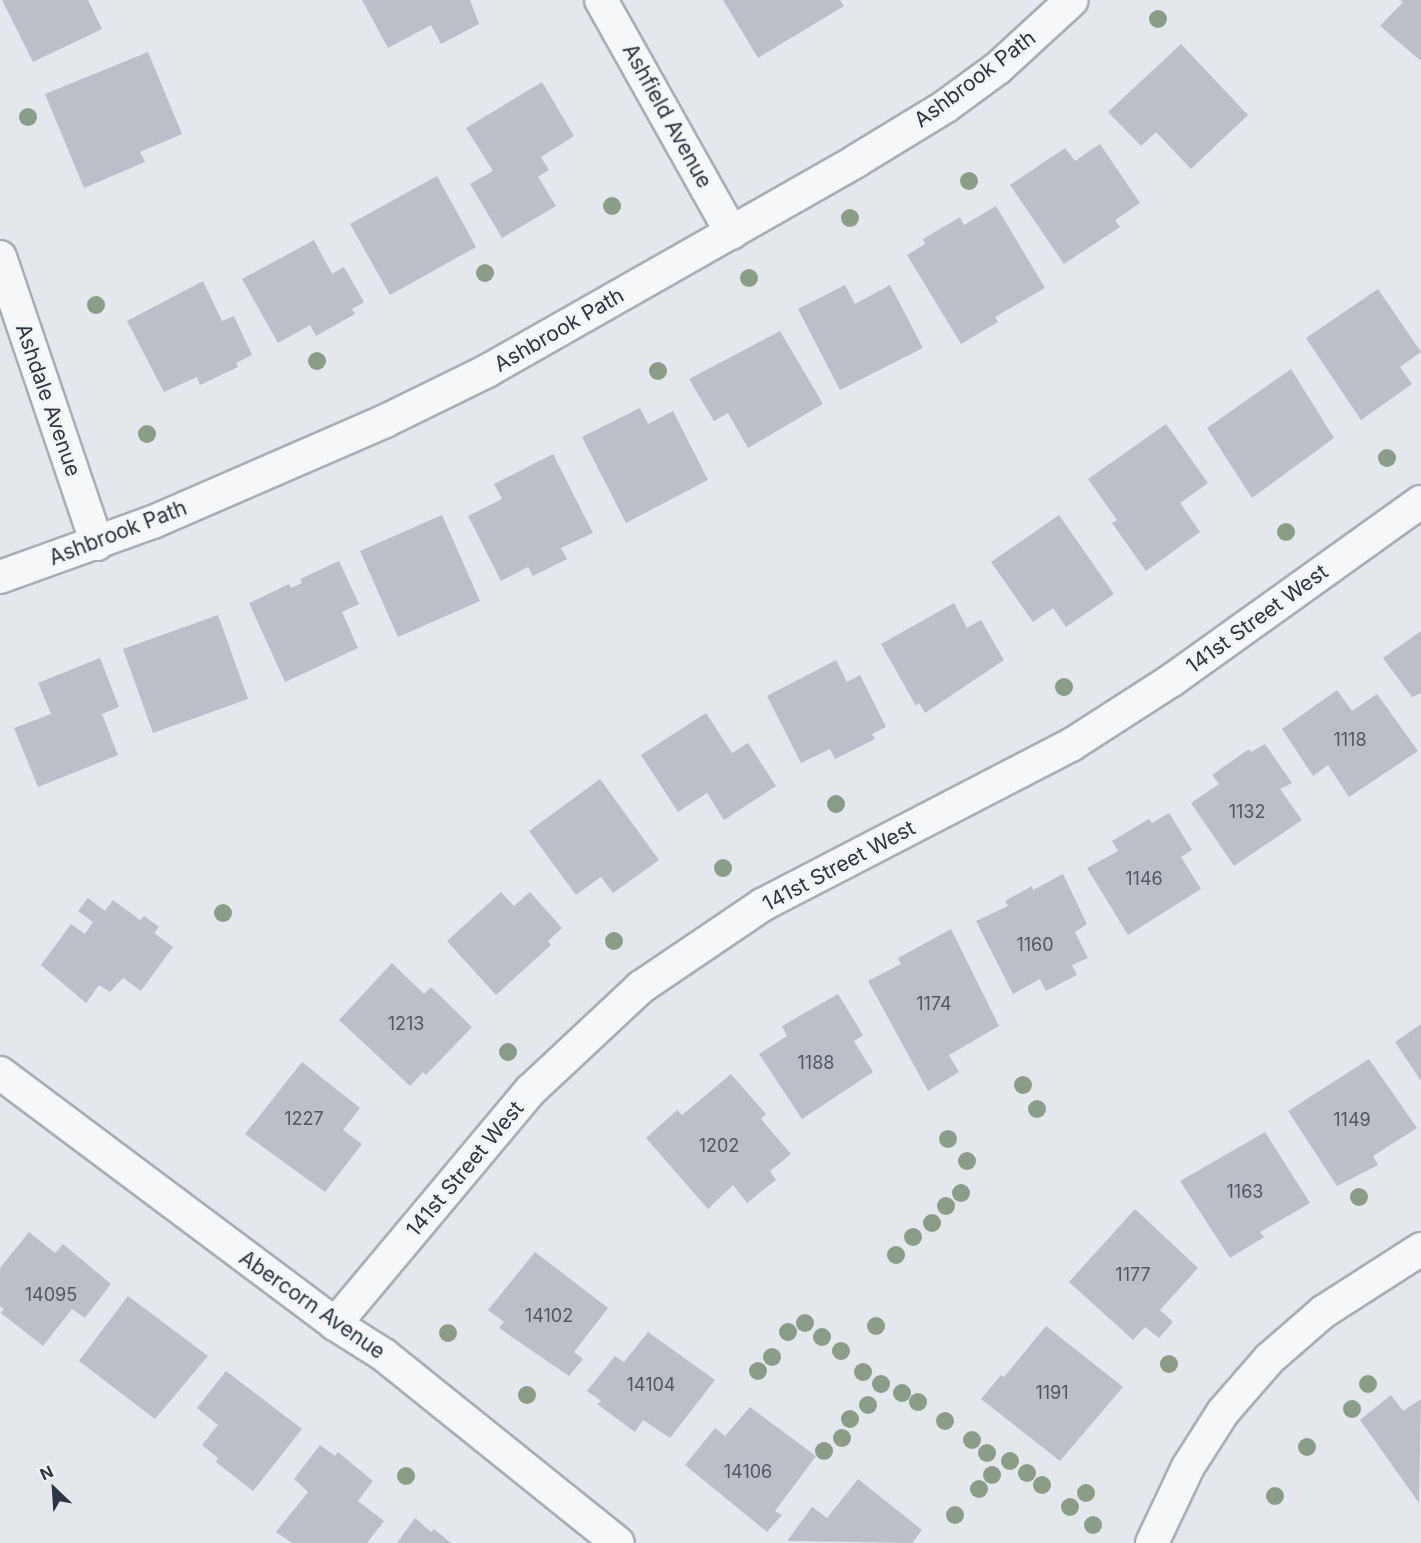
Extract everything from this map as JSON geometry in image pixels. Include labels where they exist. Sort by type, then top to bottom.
[{"type":"street","name":"Ashfield Avenue","points":[[601,0],[732,232]]},
{"type":"street","name":"Ashbrook Path","points":[[0,577],[97,544],[385,421],[487,371],[732,232],[946,106],[998,68],[1072,0]]},
{"type":"street","name":"Ashdale Avenue","points":[[0,257],[97,544]]},
{"type":"street","name":"141st Street West","points":[[335,1324],[531,1090],[641,987],[762,905],[867,848],[980,796],[1071,745],[1172,680],[1421,501]]},
{"type":"street","name":"Abercorn Avenue","points":[[0,1073],[335,1324],[384,1355],[618,1543]]},
{"type":"street","points":[[1152,1543],[1188,1467],[1223,1412],[1269,1359],[1323,1312],[1421,1249]]},
{"type":"building","points":[[2,0],[88,0],[102,29],[33,62]]},
{"type":"building","points":[[362,0],[470,0],[479,24],[441,44],[431,25],[388,48]]},
{"type":"building","points":[[723,0],[840,0],[844,6],[758,58]]},
{"type":"building","points":[[1400,0],[1421,0],[1421,61],[1380,26],[1403,2]]},
{"type":"building","points":[[1181,44],[1248,115],[1191,169],[1156,132],[1141,146],[1108,112]]},
{"type":"building","points":[[148,52],[182,134],[140,152],[145,162],[84,188],[45,94]]},
{"type":"building","points":[[542,82],[574,136],[541,157],[549,170],[538,177],[556,206],[502,238],[470,184],[493,171],[466,128]]},
{"type":"building","points":[[1100,144],[1140,203],[1115,220],[1120,227],[1064,264],[1010,185],[1065,148],[1075,161]]},
{"type":"building","points":[[437,176],[476,247],[390,295],[350,224]]},
{"type":"building","points":[[996,206],[1045,288],[995,317],[998,322],[961,344],[907,255],[925,244],[923,239],[960,217],[964,225]]},
{"type":"building","points":[[314,240],[332,274],[344,267],[364,302],[352,309],[355,314],[316,336],[310,325],[278,343],[242,279]]},
{"type":"building","points":[[203,281],[222,321],[234,316],[252,355],[236,363],[238,367],[200,385],[197,377],[164,392],[127,321]]},
{"type":"building","points":[[845,285],[855,304],[890,285],[923,348],[840,390],[798,309]]},
{"type":"building","points":[[1378,289],[1421,352],[1400,367],[1412,384],[1361,420],[1306,338]]},
{"type":"building","points":[[780,331],[823,404],[748,448],[728,413],[714,421],[689,379]]},
{"type":"building","points":[[1291,369],[1334,438],[1252,498],[1207,428]]},
{"type":"building","points":[[640,408],[648,424],[673,411],[708,480],[626,523],[582,437]]},
{"type":"building","points":[[1166,424],[1208,483],[1180,503],[1200,532],[1146,571],[1112,523],[1117,520],[1088,479]]},
{"type":"building","points":[[553,454],[593,533],[561,548],[567,559],[533,576],[528,567],[501,581],[468,516],[502,499],[494,484]]},
{"type":"building","points":[[442,515],[480,601],[398,637],[360,551]]},
{"type":"building","points":[[1059,515],[1114,594],[1066,627],[1053,608],[1033,622],[991,562]]},
{"type":"building","points":[[339,561],[359,604],[342,612],[358,648],[285,682],[249,603],[289,584],[291,588],[302,583],[300,579]]},
{"type":"building","points":[[954,603],[967,628],[981,620],[1004,660],[925,713],[919,703],[916,706],[881,644]]},
{"type":"building","points":[[218,615],[248,699],[153,733],[123,649]]},
{"type":"building","points":[[1421,631],[1421,693],[1412,697],[1383,658]]},
{"type":"building","points":[[100,658],[119,707],[102,714],[118,755],[38,787],[14,728],[51,714],[38,683]]},
{"type":"building","points":[[836,660],[847,682],[860,675],[886,727],[872,734],[875,739],[835,759],[830,749],[801,763],[767,696]]},
{"type":"building","points":[[1337,690],[1352,711],[1377,694],[1418,751],[1349,797],[1328,765],[1313,776],[1282,729]]},
{"type":"building","points":[[706,713],[732,753],[748,743],[776,786],[724,820],[707,793],[678,812],[641,755]]},
{"type":"building","points":[[1265,744],[1292,783],[1280,789],[1302,820],[1234,866],[1191,803],[1219,784],[1212,775],[1249,749],[1251,752]]},
{"type":"building","points":[[600,779],[659,860],[613,893],[601,877],[576,895],[529,831]]},
{"type":"building","points":[[1169,813],[1192,850],[1181,857],[1201,889],[1128,935],[1087,868],[1118,851],[1112,841],[1149,819],[1152,823]]},
{"type":"building","points":[[1063,874],[1087,924],[1075,932],[1088,958],[1072,965],[1077,975],[1046,991],[1040,979],[1013,994],[976,921],[1008,906],[1005,901],[1032,886],[1033,890]]},
{"type":"building","points":[[501,892],[514,906],[530,892],[562,928],[548,941],[551,945],[496,995],[447,941]]},
{"type":"building","points":[[88,898],[105,911],[113,900],[140,920],[144,916],[159,927],[154,933],[173,947],[141,991],[123,978],[110,992],[99,985],[86,1003],[41,965],[71,924],[85,934],[93,922],[78,911]]},
{"type":"building","points":[[951,929],[999,1026],[949,1055],[959,1072],[928,1091],[868,981],[901,964],[898,958]]},
{"type":"building","points":[[392,963],[424,994],[431,987],[472,1027],[426,1075],[423,1072],[410,1086],[339,1020]]},
{"type":"building","points":[[838,994],[863,1035],[854,1041],[873,1072],[802,1119],[759,1054],[787,1036],[782,1026]]},
{"type":"building","points":[[1421,1024],[1421,1081],[1395,1042]]},
{"type":"building","points":[[1369,1059],[1417,1128],[1373,1156],[1378,1165],[1337,1186],[1288,1111]]},
{"type":"building","points":[[302,1062],[360,1108],[343,1130],[362,1144],[325,1192],[245,1134]]},
{"type":"building","points":[[731,1074],[766,1114],[761,1119],[791,1154],[770,1171],[776,1180],[747,1203],[733,1185],[708,1209],[646,1138],[677,1110],[682,1115]]},
{"type":"building","points":[[1265,1132],[1310,1203],[1260,1232],[1264,1237],[1230,1258],[1180,1181]]},
{"type":"building","points":[[1135,1209],[1198,1268],[1160,1310],[1173,1322],[1159,1338],[1145,1327],[1133,1340],[1069,1282]]},
{"type":"building","points":[[29,1232],[55,1253],[63,1244],[111,1284],[85,1318],[72,1309],[43,1346],[1,1313],[4,1309],[0,1306],[0,1268]]},
{"type":"building","points":[[535,1252],[608,1308],[574,1352],[583,1359],[569,1376],[499,1328],[504,1322],[488,1310]]},
{"type":"building","points":[[128,1296],[208,1356],[155,1419],[79,1361]]},
{"type":"building","points":[[1046,1326],[1123,1387],[1060,1461],[981,1399],[1001,1375],[1004,1377]]},
{"type":"building","points":[[648,1332],[715,1380],[670,1438],[643,1420],[635,1432],[597,1404],[601,1401],[587,1391],[615,1356],[624,1362]]},
{"type":"building","points":[[226,1371],[302,1429],[253,1491],[216,1462],[218,1458],[202,1445],[218,1425],[197,1408]]},
{"type":"building","points":[[1391,1395],[1403,1411],[1421,1399],[1419,1503],[1360,1420]]},
{"type":"building","points":[[750,1407],[816,1456],[775,1511],[782,1515],[767,1532],[685,1465],[715,1428],[725,1436]]},
{"type":"building","points":[[320,1445],[335,1456],[338,1452],[373,1481],[358,1501],[384,1521],[367,1543],[292,1543],[276,1532],[308,1492],[294,1479]]},
{"type":"building","points":[[858,1479],[922,1530],[912,1543],[787,1541],[812,1507],[827,1518]]},
{"type":"building","points":[[415,1518],[431,1532],[434,1529],[451,1543],[397,1543]]}]
